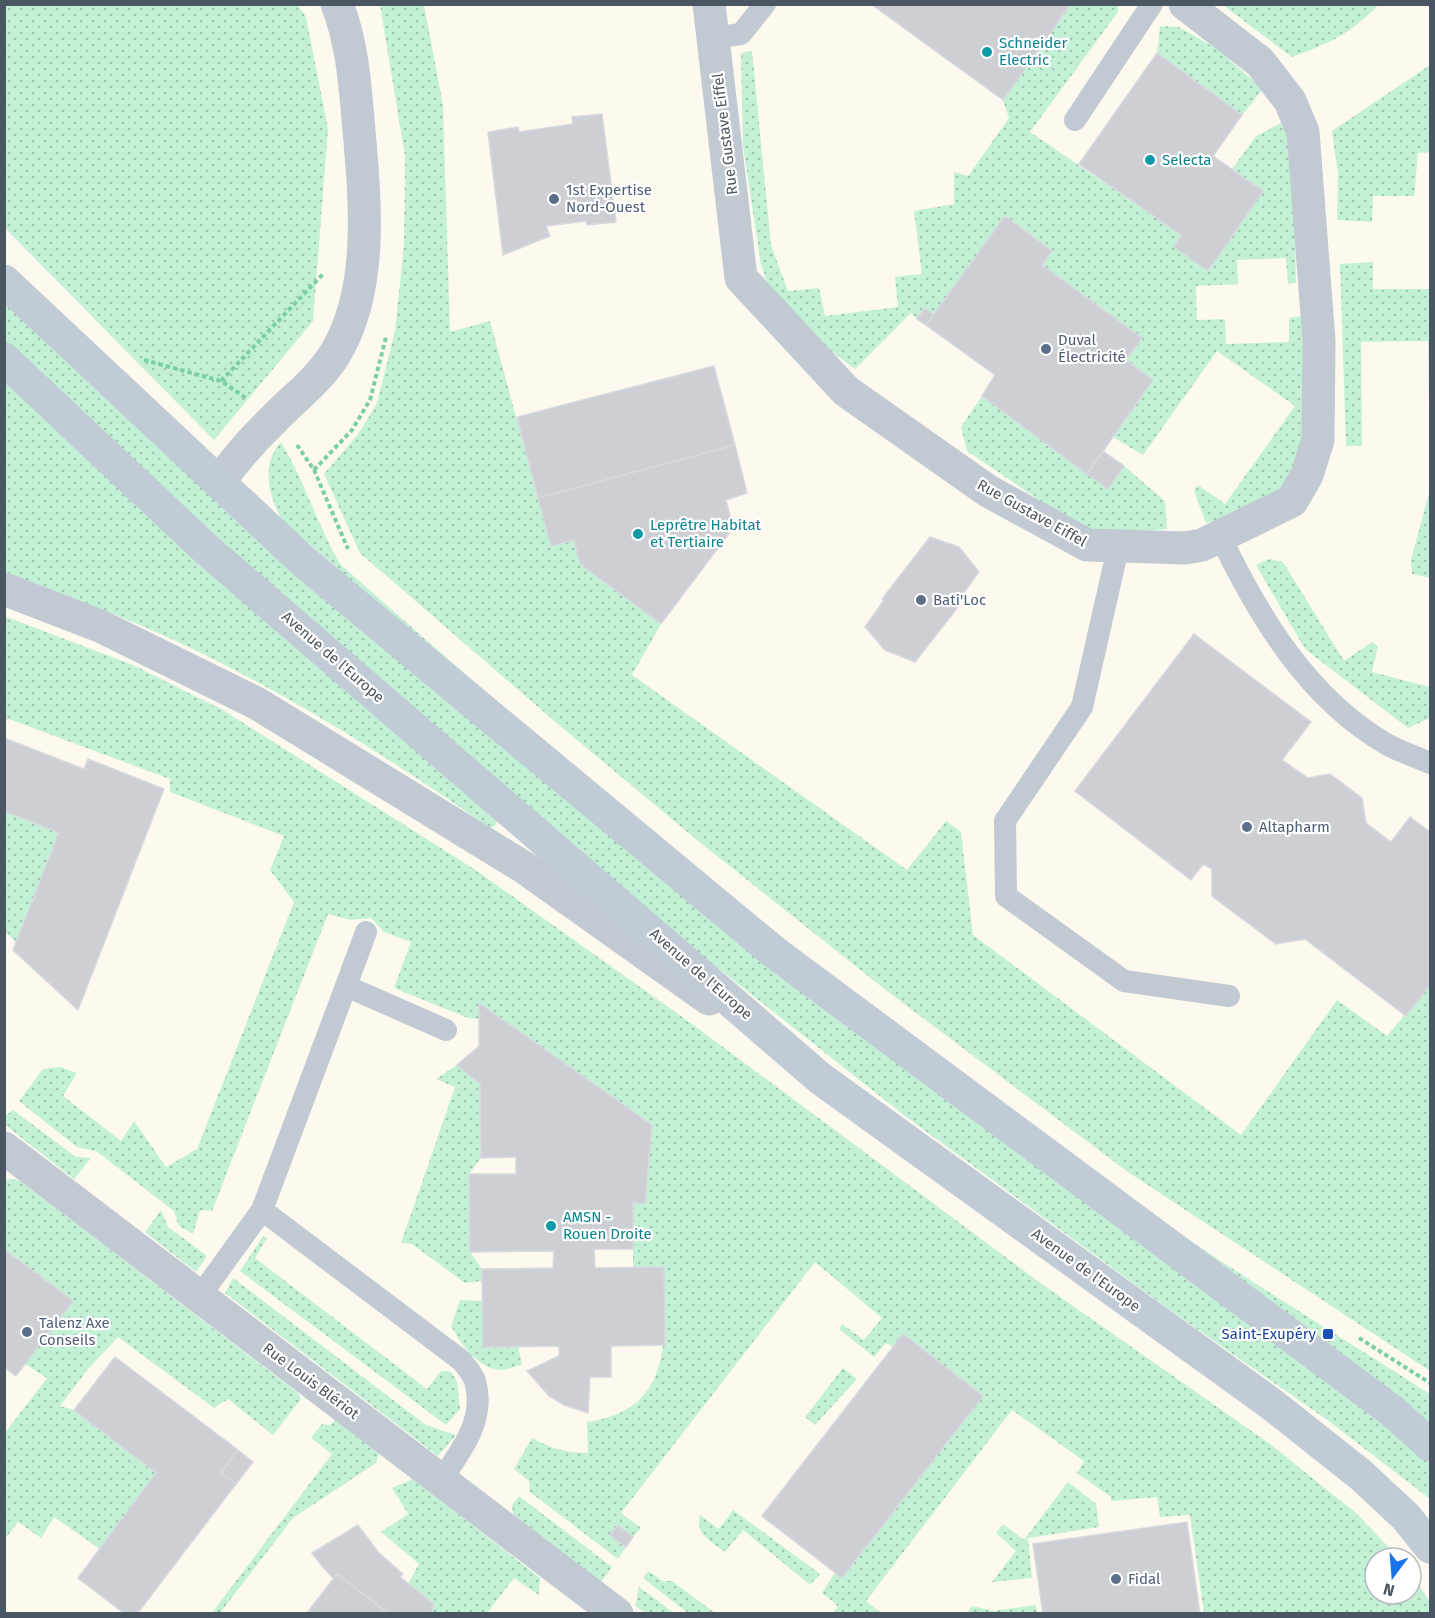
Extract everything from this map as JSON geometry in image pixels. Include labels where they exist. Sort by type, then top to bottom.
[{"type":"main road","points":[[4,281],[303,561],[774,952],[1383,1404],[1431,1445]]},
{"type":"main road","name":"Avenue de l'Europe","points":[[4,359],[206,549],[821,1079],[1270,1403],[1361,1475],[1406,1517],[1431,1547]]},
{"type":"street","points":[[219,482],[272,420],[317,378],[336,353],[352,315],[364,255],[364,188],[348,33],[337,4]]},
{"type":"street","name":"Rue Gustave Eiffel","points":[[709,4],[741,278],[846,392],[988,491],[1087,545],[1118,548],[1185,548],[1202,545],[1292,501],[1307,475],[1318,440],[1319,341],[1303,132],[1290,101],[1260,62],[1185,4]]},
{"type":"street","points":[[4,589],[100,626],[258,704],[525,868],[821,1079]]},
{"type":"street","name":"Rue Louis Blériot","points":[[4,1148],[616,1614]]},
{"type":"lane","points":[[713,38],[741,34],[765,4]]},
{"type":"lane","points":[[1076,120],[1152,4]]},
{"type":"lane","points":[[1220,536],[1270,630],[1328,701],[1388,745],[1431,764]]},
{"type":"lane","points":[[1118,548],[1082,707],[1005,821],[1006,896],[1124,981],[1229,996]]},
{"type":"lane","points":[[200,1296],[262,1210],[366,932]]},
{"type":"lane","points":[[346,986],[446,1030]]},
{"type":"lane","points":[[262,1210],[462,1361],[475,1380],[477,1417],[468,1441],[441,1480]]},
{"type":"path","points":[[248,400],[221,381],[309,290],[325,267]]},
{"type":"path","points":[[292,440],[314,470],[351,555]]},
{"type":"path","points":[[1351,1332],[1431,1383]]},
{"type":"shaded area","points":[[297,5],[1430,5],[1430,1613],[5,1613],[4,228],[214,440],[328,129],[306,17]]},
{"type":"green space","points":[[297,4],[306,17],[328,129],[313,321],[214,440],[5,228],[5,5]]},
{"type":"green space","points":[[1375,4],[1377,7],[1357,25],[1318,47],[1292,57],[1223,5]]},
{"type":"green space","points":[[380,5],[424,5],[443,105],[450,332],[490,321],[551,546],[574,540],[580,564],[661,624],[632,675],[907,870],[946,821],[961,832],[973,935],[1241,1135],[1337,1000],[1387,1036],[1430,985],[1430,1371],[1128,1172],[887,991],[702,844],[559,725],[360,553],[324,474],[359,433],[377,403],[395,331],[404,245],[405,156]]},
{"type":"green space","points":[[1071,5],[1118,5],[1118,12],[1030,132],[1181,235],[1174,247],[1207,270],[1263,191],[1232,169],[1256,136],[1283,122],[1293,156],[1296,283],[1288,284],[1286,258],[1237,260],[1238,284],[1196,286],[1197,320],[1225,319],[1226,344],[1289,342],[1289,318],[1301,316],[1307,416],[1306,444],[1285,485],[1251,514],[1206,523],[1194,491],[1198,485],[1225,504],[1295,406],[1217,351],[1143,455],[1113,437],[1153,380],[1126,360],[1142,338],[1042,265],[1052,251],[1005,217],[934,315],[924,308],[917,319],[911,313],[855,369],[799,328],[772,298],[761,264],[743,146],[741,53],[752,51],[771,245],[788,291],[819,288],[825,316],[898,307],[895,277],[922,274],[914,211],[954,204],[954,172],[968,176],[1009,118],[1003,100]]},
{"type":"green space","points":[[1160,26],[1179,27],[1217,49],[1263,89],[1242,115],[1157,53]]},
{"type":"green space","points":[[1430,65],[1430,152],[1418,153],[1414,196],[1373,196],[1372,222],[1337,220],[1338,174],[1332,131]]},
{"type":"green space","points":[[1373,262],[1373,289],[1430,289],[1430,465],[1428,341],[1361,342],[1362,446],[1346,446],[1340,264]]},
{"type":"green space","points":[[4,291],[1161,1255],[1419,1452],[1430,1464],[1430,1499],[1330,1422],[1174,1313],[905,1116],[675,934],[455,750],[5,347]]},
{"type":"green space","points":[[4,376],[499,816],[495,826],[490,828],[363,744],[231,668],[140,625],[5,572]]},
{"type":"green space","points":[[982,396],[1108,489],[1124,466],[1165,501],[1167,529],[1111,534],[1076,525],[967,451],[961,427]]},
{"type":"green space","points":[[281,442],[340,564],[435,648],[726,892],[825,971],[1027,1125],[1204,1250],[1430,1394],[1430,1431],[1336,1355],[1209,1266],[942,1070],[778,942],[541,748],[282,520],[273,501],[269,481],[270,461]]},
{"type":"green space","points":[[1430,489],[1430,578],[1412,574],[1411,560]]},
{"type":"green space","points":[[1269,559],[1283,562],[1344,661],[1372,642],[1378,647],[1372,672],[1430,687],[1430,718],[1408,728],[1305,649],[1256,565]]},
{"type":"green space","points":[[4,616],[133,665],[223,710],[477,871],[692,1024],[1046,1287],[1270,1444],[1357,1514],[1388,1546],[1363,1546],[1363,1606],[1423,1606],[1423,1592],[1430,1602],[1430,1613],[1204,1613],[1190,1515],[1160,1517],[1157,1497],[1111,1501],[1111,1497],[1077,1473],[1084,1461],[1012,1410],[866,1601],[881,1613],[833,1613],[838,1606],[822,1593],[835,1572],[842,1578],[983,1396],[903,1334],[893,1347],[886,1343],[874,1357],[839,1329],[842,1324],[864,1340],[882,1318],[815,1262],[621,1513],[641,1528],[633,1537],[617,1525],[611,1535],[626,1547],[618,1559],[530,1492],[529,1481],[514,1469],[532,1438],[559,1449],[588,1453],[587,1422],[616,1415],[636,1402],[650,1386],[659,1366],[665,1319],[664,1268],[633,1268],[633,1202],[479,1004],[479,1019],[468,1018],[394,988],[411,942],[384,932],[371,918],[350,920],[328,914],[212,1211],[200,1210],[193,1234],[179,1226],[174,1211],[96,1151],[77,1147],[19,1101],[43,1069],[60,1067],[77,1073],[63,1096],[121,1141],[134,1121],[166,1167],[197,1149],[294,902],[270,870],[284,836],[170,792],[170,779],[9,719],[5,720]]},
{"type":"green space","points":[[4,811],[59,833],[16,942],[5,932]]},
{"type":"green space","points":[[457,1065],[480,1084],[481,1158],[469,1174],[470,1252],[482,1269],[482,1281],[465,1283],[412,1244],[401,1243],[455,1087],[436,1079]]},
{"type":"green space","points":[[13,1110],[76,1157],[91,1158],[74,1179],[5,1125],[5,1116]]},
{"type":"green space","points":[[5,1180],[20,1181],[298,1393],[301,1399],[273,1435],[228,1399],[214,1408],[118,1337],[88,1369],[60,1406],[74,1410],[156,1473],[100,1549],[54,1517],[41,1538],[18,1522],[5,1539],[4,1434],[47,1378],[25,1364],[73,1301],[5,1249]]},
{"type":"green space","points":[[161,1210],[168,1227],[207,1256],[196,1272],[145,1232]]},
{"type":"green space","points":[[263,1236],[267,1238],[255,1258],[427,1389],[441,1371],[451,1372],[457,1381],[460,1409],[446,1425],[240,1271]]},
{"type":"green space","points":[[233,1278],[426,1425],[456,1435],[438,1456],[225,1293]]},
{"type":"green space","points":[[460,1300],[482,1301],[483,1347],[518,1346],[522,1365],[504,1370],[495,1369],[472,1355],[451,1326]]},
{"type":"green space","points":[[843,1368],[857,1379],[815,1425],[805,1417]]},
{"type":"green space","points":[[335,1420],[379,1454],[376,1463],[293,1518],[220,1613],[211,1614],[332,1454],[311,1438],[322,1424],[330,1425]]},
{"type":"green space","points":[[413,1479],[540,1578],[539,1595],[514,1578],[487,1613],[431,1613],[434,1604],[408,1584],[419,1564],[381,1532],[408,1514],[392,1488]]},
{"type":"green space","points":[[1068,1482],[1096,1504],[1099,1527],[1028,1538],[1032,1578],[992,1582],[1016,1551],[996,1533],[1003,1524],[1024,1540]]},
{"type":"green space","points":[[519,1496],[612,1567],[601,1582],[513,1514],[512,1505]]},
{"type":"green space","points":[[733,1510],[820,1574],[810,1585],[743,1530],[725,1552],[705,1537],[700,1527],[700,1515],[719,1529]]},
{"type":"green space","points":[[648,1571],[663,1581],[672,1581],[715,1613],[688,1613],[643,1578]]},
{"type":"green space","points":[[639,1587],[674,1613],[645,1613],[635,1606]]},
{"type":"green space","points":[[1036,1605],[1037,1613],[967,1613],[972,1606],[993,1611]]},
{"type":"building","name":"Schneider Electric","points":[[871,4],[1071,4],[1003,100]]},
{"type":"building","name":"Selecta","points":[[1157,53],[1242,115],[1213,156],[1263,191],[1208,271],[1174,247],[1181,235],[1079,164]]},
{"type":"building","name":"1st Expertise Nord-Ouest","points":[[602,114],[616,222],[587,225],[586,221],[546,226],[550,236],[503,255],[488,132],[518,127],[519,132],[573,124],[572,117]]},
{"type":"building","name":"Duval Électricité","points":[[1005,216],[1052,251],[1042,265],[1142,338],[1126,360],[1153,380],[1087,474],[982,396],[995,375],[926,325]]},
{"type":"building","points":[[924,308],[934,315],[926,325],[917,319]]},
{"type":"building","points":[[714,366],[735,445],[538,498],[517,417]]},
{"type":"building","name":"Leprêtre Habitat et Tertiaire","points":[[735,445],[747,493],[726,500],[733,528],[661,624],[580,564],[574,540],[551,546],[538,498]]},
{"type":"building","points":[[1103,451],[1124,466],[1108,489],[1087,474]]},
{"type":"building","name":"Bati'Loc","points":[[930,537],[959,547],[979,572],[955,605],[958,607],[915,662],[885,650],[865,627],[884,600],[882,599]]},
{"type":"building","name":"Altapharm","points":[[1194,634],[1311,722],[1282,760],[1308,778],[1330,774],[1362,798],[1366,823],[1391,842],[1410,817],[1430,832],[1430,985],[1406,1016],[1305,939],[1276,944],[1212,896],[1212,869],[1203,864],[1191,880],[1075,791]]},
{"type":"building","points":[[4,738],[84,769],[88,759],[164,789],[78,1010],[13,950],[59,833],[4,811]]},
{"type":"building","name":"AMSN - Rouen Droite","points":[[479,1003],[652,1125],[645,1204],[633,1202],[633,1249],[594,1249],[595,1268],[664,1267],[665,1345],[611,1346],[611,1377],[590,1377],[588,1413],[564,1405],[549,1396],[527,1371],[559,1356],[559,1346],[483,1347],[482,1269],[553,1268],[554,1251],[470,1252],[469,1174],[516,1174],[516,1157],[481,1158],[480,1084],[457,1065],[479,1046]]},
{"type":"building","name":"Talenz Axe Conseils","points":[[4,1249],[73,1301],[16,1376],[4,1367]]},
{"type":"building","points":[[903,1334],[983,1396],[842,1578],[762,1516]]},
{"type":"building","points":[[115,1357],[238,1450],[221,1473],[236,1484],[137,1614],[125,1614],[78,1578],[156,1473],[74,1410]]},
{"type":"building","points":[[238,1450],[253,1462],[236,1484],[221,1473]]},
{"type":"building","name":"Fidal","points":[[1187,1522],[1200,1614],[1043,1614],[1033,1544]]},
{"type":"building","points":[[358,1525],[378,1552],[403,1574],[400,1577],[434,1604],[431,1614],[389,1614],[337,1574],[333,1578],[312,1553]]},
{"type":"building","points":[[618,1525],[633,1537],[626,1547],[610,1535]]},
{"type":"building","points":[[337,1574],[389,1614],[306,1614]]},
{"type":"place","name":"Schneider Electric","points":[[987,52]]},
{"type":"place","name":"Selecta","points":[[1150,160]]},
{"type":"place","name":"1st Expertise Nord-Ouest","points":[[554,199]]},
{"type":"place","name":"Duval Électricité","points":[[1046,349]]},
{"type":"place","name":"Leprêtre Habitat et Tertiaire","points":[[638,534]]},
{"type":"place","name":"Bati'Loc","points":[[921,600]]},
{"type":"place","name":"Altapharm","points":[[1247,827]]},
{"type":"place","name":"AMSN - Rouen Droite","points":[[551,1226]]},
{"type":"place","name":"Talenz Axe Conseils","points":[[27,1332]]},
{"type":"place","name":"Saint-Exupéry","points":[[1328,1334]]},
{"type":"place","name":"Fidal","points":[[1116,1579]]}]
